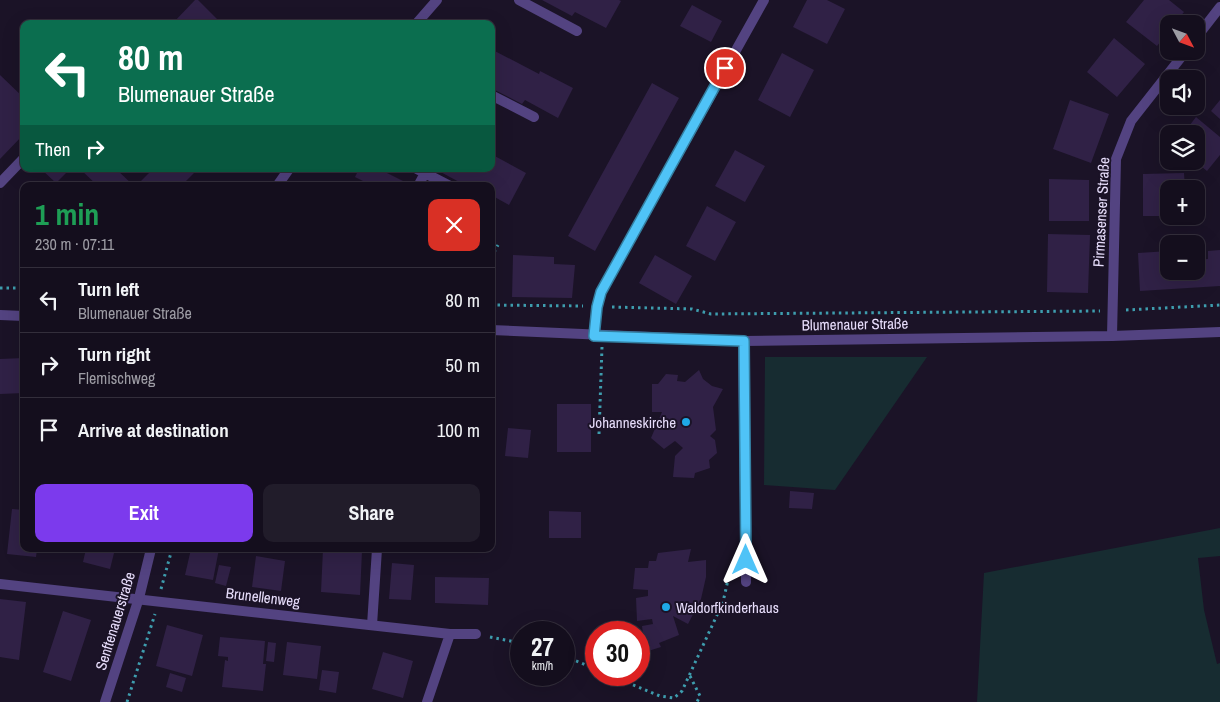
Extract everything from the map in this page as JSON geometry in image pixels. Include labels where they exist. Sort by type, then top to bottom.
[{"type":"street","points":[[420,20],[437,0]]},
{"type":"street","points":[[519,0],[577,31]]},
{"type":"street","points":[[598,336],[597,307],[601,292],[764,0]]},
{"type":"street","points":[[1205,27],[1220,8]]},
{"type":"street","name":"Pirmasenser Straße","points":[[1112,336],[1116,160],[1131,121],[1179,60]]},
{"type":"street","points":[[495,97],[534,117]]},
{"type":"street","points":[[0,183],[20,162]]},
{"type":"street","points":[[279,182],[287,172]]},
{"type":"street","points":[[423,172],[442,182]]},
{"type":"street","points":[[0,315],[20,316]]},
{"type":"street","name":"Blumenauer Straße","points":[[495,330],[744,341],[1112,336],[1220,332]]},
{"type":"street","points":[[744,341],[746,582]]},
{"type":"street","name":"Senftenauerstraße","points":[[106,702],[139,598],[150,552]]},
{"type":"street","points":[[372,625],[377,552]]},
{"type":"street","name":"Brunellenweg","points":[[0,584],[158,600],[450,634],[476,634]]},
{"type":"street","points":[[427,702],[450,634]]},
{"type":"path","points":[[495,250],[498,244]]},
{"type":"path","points":[[0,288],[20,288]]},
{"type":"path","points":[[495,305],[692,309],[711,314],[1112,310],[1220,305]]},
{"type":"path","points":[[598,336],[599,434]]},
{"type":"path","points":[[127,702],[171,552]]},
{"type":"path","points":[[636,686],[660,696],[674,698],[682,691],[723,602],[730,570],[746,560]]},
{"type":"path","points":[[476,634],[510,641]]},
{"type":"path","points":[[690,676],[700,696],[697,702]]},
{"type":"path","points":[[660,696],[662,702]]},
{"type":"green space","points":[[765,357],[927,357],[835,490],[764,485]]},
{"type":"green space","points":[[1220,528],[1220,556],[1198,558],[1204,610],[1217,664],[1220,663],[1220,702],[977,702],[984,573]]},
{"type":"building","points":[[195,0],[198,0],[217,19],[216,20],[176,20]]},
{"type":"building","points":[[542,0],[621,1],[606,28],[575,12],[572,16]]},
{"type":"building","points":[[807,0],[827,0],[845,9],[827,44],[793,27]]},
{"type":"building","points":[[1144,0],[1169,0],[1184,12],[1182,15],[1160,15],[1160,42],[1157,46],[1126,22]]},
{"type":"building","points":[[692,5],[722,21],[711,42],[680,26]]},
{"type":"building","points":[[1114,38],[1145,64],[1117,97],[1087,72]]},
{"type":"building","points":[[495,51],[539,74],[540,71],[573,88],[558,118],[525,100],[522,104],[495,90]]},
{"type":"building","points":[[782,53],[814,70],[790,117],[758,100]]},
{"type":"building","points":[[0,75],[20,94],[20,138],[0,159]]},
{"type":"building","points":[[652,83],[679,98],[595,251],[568,236]]},
{"type":"building","points":[[1070,100],[1109,114],[1091,163],[1053,149]]},
{"type":"building","points":[[1220,100],[1220,119],[1211,111]]},
{"type":"building","points":[[1196,117],[1220,137],[1220,155],[1207,171],[1205,169],[1205,125],[1190,125]]},
{"type":"building","points":[[735,150],[765,166],[745,202],[715,186]]},
{"type":"building","points":[[495,156],[526,173],[509,205],[495,197],[495,182],[459,182],[441,172],[495,172]]},
{"type":"building","points":[[44,172],[67,172],[57,182]]},
{"type":"building","points":[[83,172],[119,172],[130,182],[94,182]]},
{"type":"building","points":[[150,172],[195,172],[185,182],[140,182]]},
{"type":"building","points":[[358,172],[385,172],[405,182],[365,182],[355,177]]},
{"type":"building","points":[[1184,173],[1184,180],[1160,180],[1160,216],[1143,216],[1143,174]]},
{"type":"building","points":[[1049,179],[1089,180],[1089,221],[1049,221]]},
{"type":"building","points":[[707,206],[736,222],[715,261],[686,246]]},
{"type":"building","points":[[1048,234],[1090,235],[1088,293],[1047,292]]},
{"type":"building","points":[[1220,250],[1220,286],[1140,291],[1138,253],[1160,252],[1160,280],[1205,280],[1205,259],[1208,259],[1208,251]]},
{"type":"building","points":[[513,255],[554,257],[554,264],[575,265],[572,298],[512,297]]},
{"type":"building","points":[[655,255],[692,276],[676,304],[639,283]]},
{"type":"building","points":[[20,358],[20,393],[0,394],[0,359]]},
{"type":"building","name":"Johanneskirche","points":[[699,370],[703,379],[712,386],[723,389],[713,407],[716,430],[710,436],[715,440],[717,453],[709,460],[710,468],[695,473],[694,478],[673,477],[675,456],[683,448],[675,441],[664,449],[651,438],[662,412],[652,412],[652,384],[658,384],[666,374],[678,375],[677,381],[685,382]]},
{"type":"building","points":[[557,404],[591,404],[591,452],[557,452]]},
{"type":"building","points":[[508,428],[531,430],[528,458],[505,456]]},
{"type":"building","points":[[790,491],[814,493],[812,509],[789,508]]},
{"type":"building","points":[[12,509],[20,510],[20,552],[37,552],[36,557],[7,554]]},
{"type":"building","points":[[549,511],[581,512],[581,538],[549,538]]},
{"type":"building","name":"Waldorfkinderhaus","points":[[691,549],[688,562],[706,560],[706,577],[701,599],[688,624],[673,616],[679,635],[659,643],[661,647],[650,650],[650,625],[653,624],[652,619],[637,621],[636,598],[648,596],[648,590],[633,589],[635,568],[648,568],[649,561],[656,561],[658,553]]},
{"type":"building","points":[[85,552],[114,552],[110,569],[83,562]]},
{"type":"building","points":[[190,552],[218,552],[213,580],[185,575]]},
{"type":"building","points":[[323,552],[362,552],[360,595],[321,592]]},
{"type":"building","points":[[256,556],[285,561],[281,591],[252,587]]},
{"type":"building","points":[[392,563],[414,565],[411,600],[389,599]]},
{"type":"building","points":[[219,565],[231,567],[226,586],[215,583]]},
{"type":"building","points":[[435,577],[489,578],[488,605],[435,603]]},
{"type":"building","points":[[0,599],[26,602],[19,660],[0,657]]},
{"type":"building","points":[[63,611],[91,620],[71,681],[43,672]]},
{"type":"building","points":[[167,625],[203,635],[192,676],[156,666]]},
{"type":"building","points":[[220,637],[265,641],[263,664],[266,664],[263,691],[222,687],[225,660],[228,661],[228,657],[218,656]]},
{"type":"building","points":[[268,642],[276,643],[274,662],[266,661]]},
{"type":"building","points":[[287,642],[321,646],[317,679],[283,675]]},
{"type":"building","points":[[383,652],[413,661],[403,698],[372,689]]},
{"type":"building","points":[[322,670],[339,672],[336,693],[319,690]]},
{"type":"building","points":[[170,673],[186,678],[182,692],[166,687]]},
{"type":"place","name":"Johanneskirche","points":[[686,422]]},
{"type":"place","name":"Waldorfkinderhaus","points":[[666,607]]},
{"type":"route","points":[[725,68],[601,292],[597,307],[594,336],[744,341],[746,560]]}]
